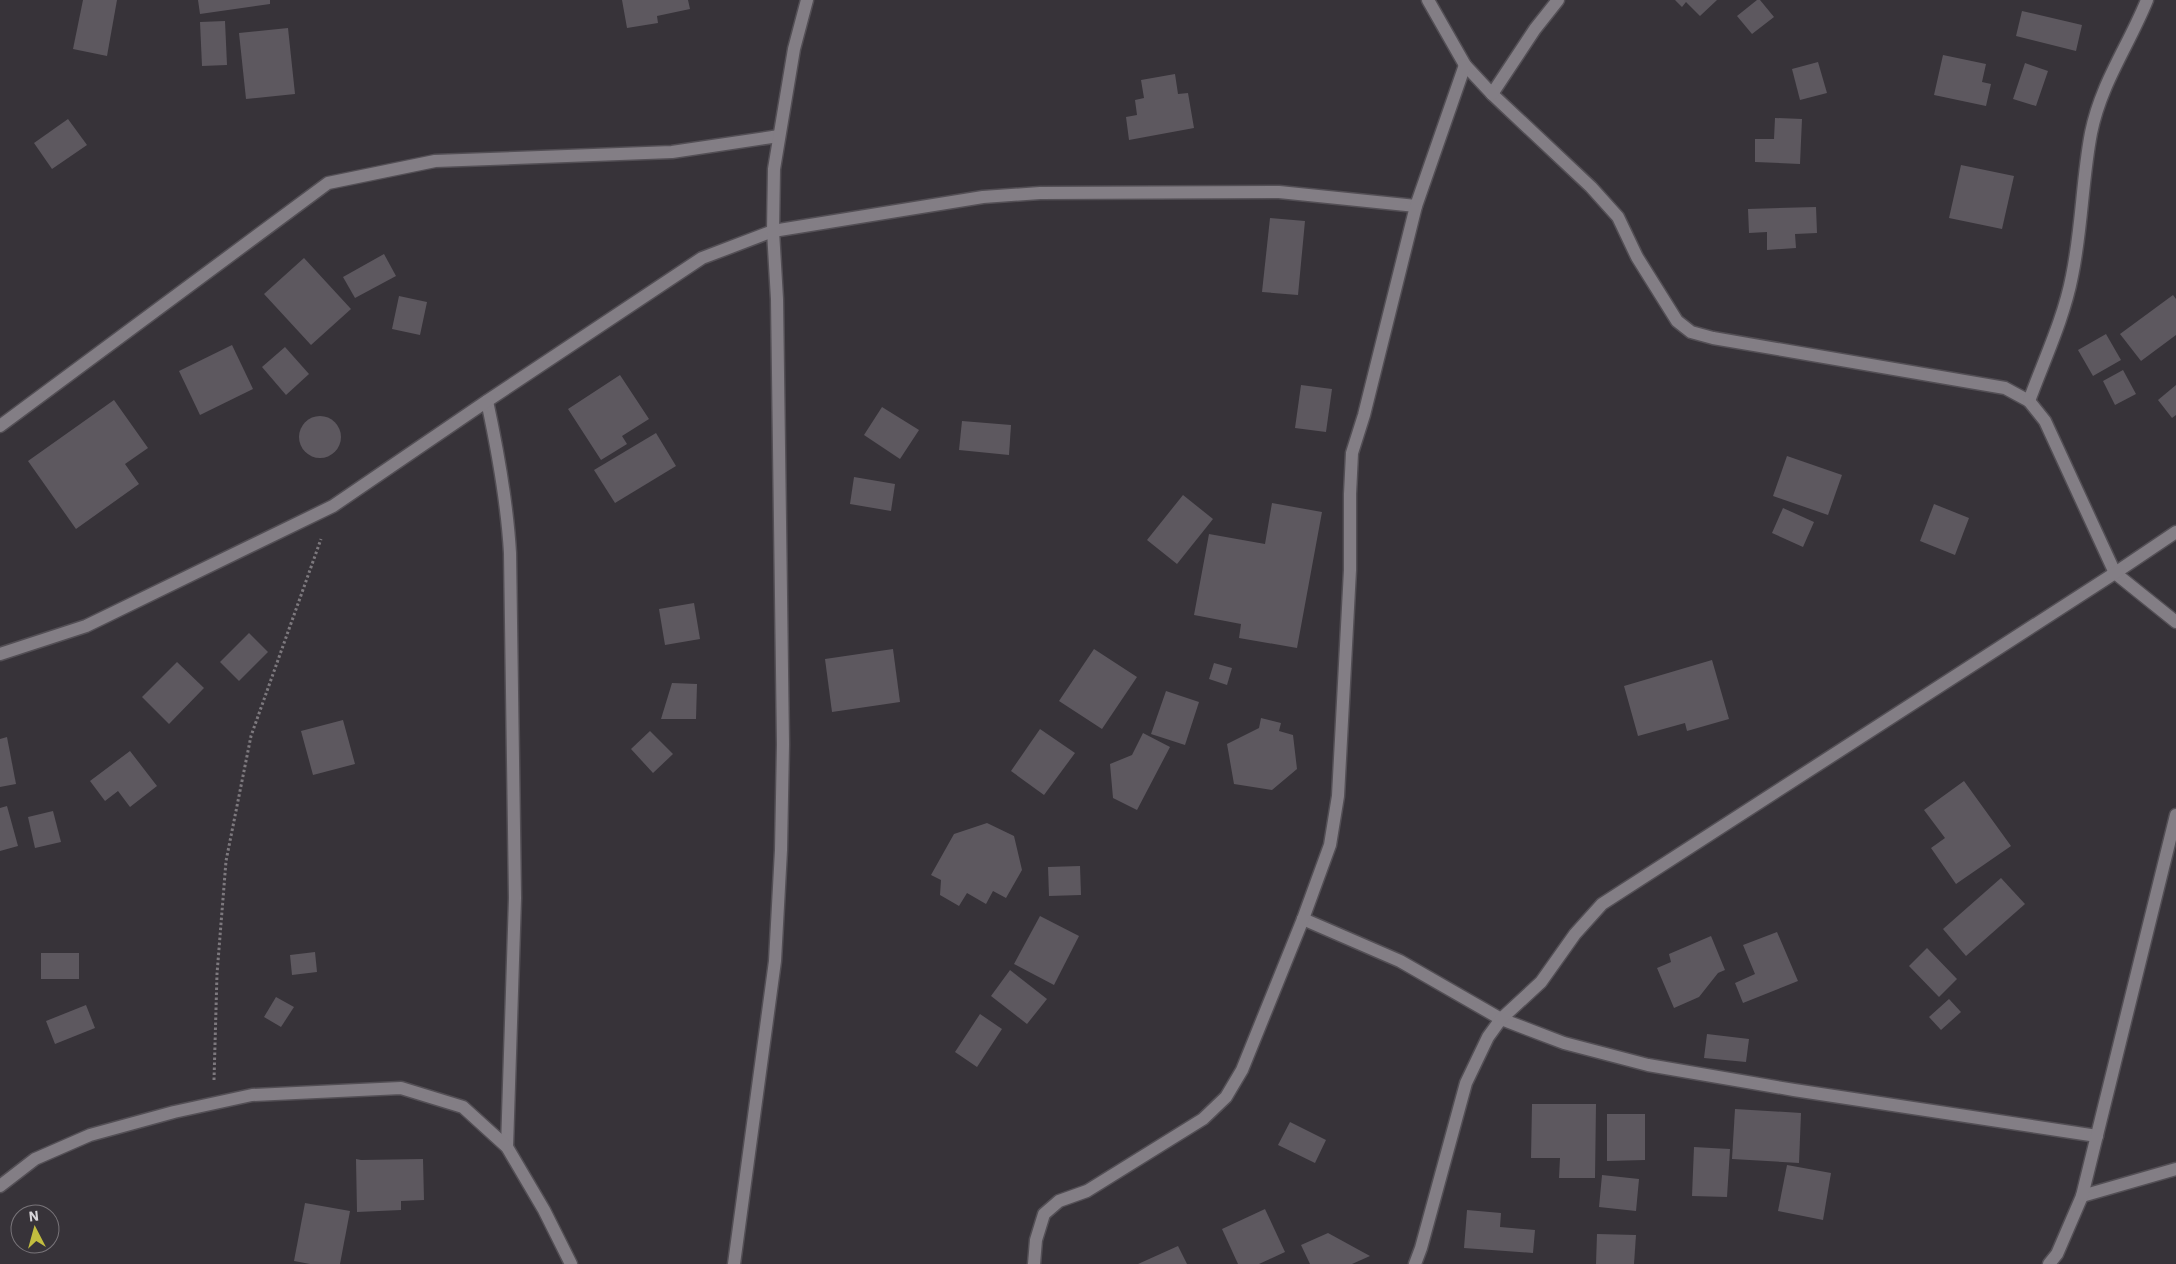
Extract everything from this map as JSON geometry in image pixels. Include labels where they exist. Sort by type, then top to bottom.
[{"type":"street","points":[[734,1264],[775,961],[781,850],[783,744],[777,299],[773,231],[774,169],[794,49],[807,0]]},
{"type":"street","points":[[1428,0],[1465,65],[1492,94],[1591,187],[1618,217],[1637,257],[1677,321],[1691,332],[1713,338],[2005,388],[2029,401],[2045,421],[2115,573],[2176,622]]},
{"type":"street","points":[[1492,94],[1535,28],[1558,0]]},
{"type":"street","points":[[2029,401],[2072,278],[2092,132],[2111,72],[2147,0]]},
{"type":"street","points":[[1034,1264],[1036,1240],[1044,1214],[1059,1202],[1087,1190],[1203,1119],[1226,1097],[1242,1070],[1303,919],[1330,845],[1338,796],[1350,570],[1352,453],[1364,415],[1416,206],[1465,65]]},
{"type":"street","points":[[0,426],[328,184],[435,161],[672,152],[779,136]]},
{"type":"street","points":[[0,654],[86,626],[333,506],[702,258],[773,231],[983,197],[1040,193],[1279,192],[1416,206]]},
{"type":"street","points":[[487,401],[503,477],[510,553],[515,898],[507,1147]]},
{"type":"street","points":[[1415,1264],[1466,1083],[1488,1038],[1501,1019],[1541,982],[1575,934],[1602,904],[2176,532]]},
{"type":"street","points":[[2049,1264],[2057,1254],[2082,1196],[2176,815]]},
{"type":"street","points":[[1303,919],[1400,962],[1501,1019],[1564,1043],[1648,1065],[2097,1136]]},
{"type":"street","points":[[0,1186],[35,1159],[90,1135],[213,1104],[252,1095],[401,1088],[463,1107],[507,1147],[544,1210],[571,1264]]},
{"type":"street","points":[[2082,1196],[2176,1169]]},
{"type":"path","points":[[213,1104],[217,974],[226,860],[251,736],[333,506]]},
{"type":"building","points":[[83,0],[117,0],[107,56],[73,49]]},
{"type":"building","points":[[198,0],[270,0],[270,4],[200,14]]},
{"type":"building","points":[[622,0],[688,0],[690,9],[657,16],[658,23],[627,28]]},
{"type":"building","points":[[1675,0],[1717,0],[1700,16],[1686,2],[1682,7]]},
{"type":"building","points":[[1757,0],[1760,0],[1774,17],[1752,34],[1737,16]]},
{"type":"building","points":[[2022,11],[2082,25],[2076,51],[2016,36]]},
{"type":"building","points":[[225,21],[227,65],[202,66],[200,22]]},
{"type":"building","points":[[288,28],[295,94],[246,99],[239,33]]},
{"type":"building","points":[[1943,55],[1986,64],[1982,82],[1991,84],[1986,106],[1934,95]]},
{"type":"building","points":[[1818,62],[1827,93],[1800,100],[1792,69]]},
{"type":"building","points":[[2025,63],[2048,71],[2036,106],[2013,99]]},
{"type":"building","points":[[1175,74],[1178,94],[1188,93],[1194,128],[1129,140],[1126,117],[1137,115],[1135,100],[1144,98],[1141,80]]},
{"type":"building","points":[[1775,118],[1802,119],[1800,164],[1755,162],[1755,139],[1774,139]]},
{"type":"building","points":[[68,119],[87,145],[52,169],[34,143]]},
{"type":"building","points":[[1961,165],[2014,176],[2002,229],[1949,218]]},
{"type":"building","points":[[1816,207],[1817,233],[1795,234],[1796,248],[1767,250],[1767,232],[1749,233],[1748,209]]},
{"type":"building","points":[[1270,218],[1305,221],[1298,295],[1262,292]]},
{"type":"building","points":[[384,254],[396,276],[355,298],[343,277]]},
{"type":"building","points":[[304,258],[351,309],[311,345],[264,294]]},
{"type":"building","points":[[2173,295],[2176,299],[2176,335],[2141,361],[2120,334]]},
{"type":"building","points":[[399,296],[427,302],[420,335],[392,329]]},
{"type":"building","points":[[2106,334],[2121,360],[2093,376],[2078,350]]},
{"type":"building","points":[[232,345],[253,389],[200,415],[179,371]]},
{"type":"building","points":[[285,347],[309,374],[286,395],[262,367]]},
{"type":"building","points":[[2123,370],[2136,394],[2115,405],[2103,381]]},
{"type":"building","points":[[620,375],[649,419],[622,436],[627,444],[601,460],[568,409]]},
{"type":"building","points":[[1301,385],[1332,389],[1326,432],[1295,428]]},
{"type":"building","points":[[2176,385],[2176,415],[2172,418],[2158,400]]},
{"type":"building","points":[[114,400],[148,448],[125,464],[139,484],[76,529],[28,461]]},
{"type":"building","points":[[882,407],[919,430],[900,459],[864,435]]},
{"type":"building","points":[[320,416],[335,422],[341,437],[335,452],[320,458],[305,452],[299,437],[305,422]]},
{"type":"building","points":[[962,421],[1011,425],[1009,455],[959,450]]},
{"type":"building","points":[[656,433],[676,466],[615,503],[594,470]]},
{"type":"building","points":[[1787,456],[1842,475],[1828,515],[1773,496]]},
{"type":"building","points":[[854,477],[895,484],[891,511],[850,504]]},
{"type":"building","points":[[1183,495],[1213,519],[1177,564],[1147,540]]},
{"type":"building","points":[[1272,503],[1322,512],[1297,648],[1239,638],[1241,624],[1194,615],[1209,534],[1265,544]]},
{"type":"building","points":[[1934,504],[1969,518],[1955,555],[1920,541]]},
{"type":"building","points":[[1783,508],[1814,522],[1803,547],[1772,533]]},
{"type":"building","points":[[694,603],[700,639],[665,645],[659,609]]},
{"type":"building","points":[[249,633],[268,652],[239,681],[220,662]]},
{"type":"building","points":[[893,649],[900,702],[832,712],[825,659]]},
{"type":"building","points":[[1094,649],[1137,677],[1102,729],[1059,701]]},
{"type":"building","points":[[1712,660],[1729,719],[1687,731],[1685,723],[1638,736],[1624,686]]},
{"type":"building","points":[[177,662],[204,688],[169,724],[142,697]]},
{"type":"building","points":[[1214,663],[1232,668],[1227,685],[1209,679]]},
{"type":"building","points":[[672,683],[697,684],[696,719],[661,719]]},
{"type":"building","points":[[1166,691],[1199,702],[1185,745],[1151,734]]},
{"type":"building","points":[[1261,718],[1281,723],[1279,731],[1293,735],[1297,769],[1272,790],[1234,784],[1227,744],[1259,728]]},
{"type":"building","points":[[343,720],[355,764],[313,775],[301,731]]},
{"type":"building","points":[[1040,729],[1075,753],[1044,795],[1011,771]]},
{"type":"building","points":[[650,731],[673,754],[653,773],[631,749]]},
{"type":"building","points":[[1143,733],[1170,747],[1137,810],[1113,798],[1110,764],[1132,755]]},
{"type":"building","points":[[7,737],[16,784],[0,787],[0,739]]},
{"type":"building","points":[[130,751],[157,786],[130,807],[118,791],[105,801],[90,781]]},
{"type":"building","points":[[1964,781],[2011,846],[1956,884],[1931,848],[1945,838],[1924,810]]},
{"type":"building","points":[[7,806],[18,846],[0,851],[0,808]]},
{"type":"building","points":[[53,811],[61,842],[35,848],[28,817]]},
{"type":"building","points":[[987,823],[1014,836],[1022,870],[1006,898],[993,891],[986,904],[967,893],[959,906],[940,895],[941,880],[931,875],[954,834]]},
{"type":"building","points":[[1080,866],[1081,895],[1049,896],[1048,867]]},
{"type":"building","points":[[2001,878],[2025,904],[1966,956],[1943,929]]},
{"type":"building","points":[[1040,916],[1079,936],[1054,985],[1014,964]]},
{"type":"building","points":[[1777,932],[1798,981],[1743,1003],[1735,983],[1755,974],[1743,945]]},
{"type":"building","points":[[1711,936],[1725,970],[1718,973],[1699,997],[1674,1008],[1657,968],[1671,962],[1669,954]]},
{"type":"building","points":[[1927,948],[1957,979],[1939,997],[1909,966]]},
{"type":"building","points":[[315,952],[317,972],[292,975],[290,955]]},
{"type":"building","points":[[41,953],[79,953],[79,979],[41,979]]},
{"type":"building","points":[[1010,970],[1047,999],[1027,1024],[991,996]]},
{"type":"building","points":[[276,997],[294,1007],[281,1027],[264,1017]]},
{"type":"building","points":[[1949,999],[1961,1012],[1941,1030],[1929,1017]]},
{"type":"building","points":[[86,1005],[95,1028],[55,1044],[46,1021]]},
{"type":"building","points":[[980,1014],[1002,1029],[977,1067],[955,1052]]},
{"type":"building","points":[[1707,1034],[1749,1039],[1746,1062],[1704,1058]]},
{"type":"building","points":[[1532,1104],[1596,1104],[1595,1178],[1559,1178],[1560,1158],[1531,1158]]},
{"type":"building","points":[[1735,1109],[1801,1113],[1799,1163],[1732,1159]]},
{"type":"building","points":[[1607,1114],[1645,1114],[1645,1160],[1607,1161]]},
{"type":"building","points":[[1290,1122],[1326,1140],[1315,1163],[1278,1145]]},
{"type":"building","points":[[1694,1147],[1730,1149],[1727,1197],[1692,1196]]},
{"type":"building","points":[[356,1159],[423,1159],[424,1200],[401,1201],[401,1210],[357,1212]]},
{"type":"building","points":[[1787,1165],[1831,1173],[1823,1220],[1778,1211]]},
{"type":"building","points":[[1602,1175],[1639,1179],[1636,1211],[1599,1207]]},
{"type":"building","points":[[305,1203],[350,1211],[340,1264],[310,1264],[294,1261]]},
{"type":"building","points":[[1265,1209],[1285,1252],[1259,1264],[1238,1264],[1222,1229]]},
{"type":"building","points":[[1467,1210],[1501,1213],[1500,1227],[1535,1230],[1533,1253],[1464,1248]]},
{"type":"building","points":[[1328,1233],[1370,1256],[1352,1264],[1310,1264],[1301,1245]]},
{"type":"building","points":[[1597,1234],[1636,1235],[1634,1264],[1596,1264]]},
{"type":"building","points":[[1178,1246],[1187,1264],[1138,1264]]}]
